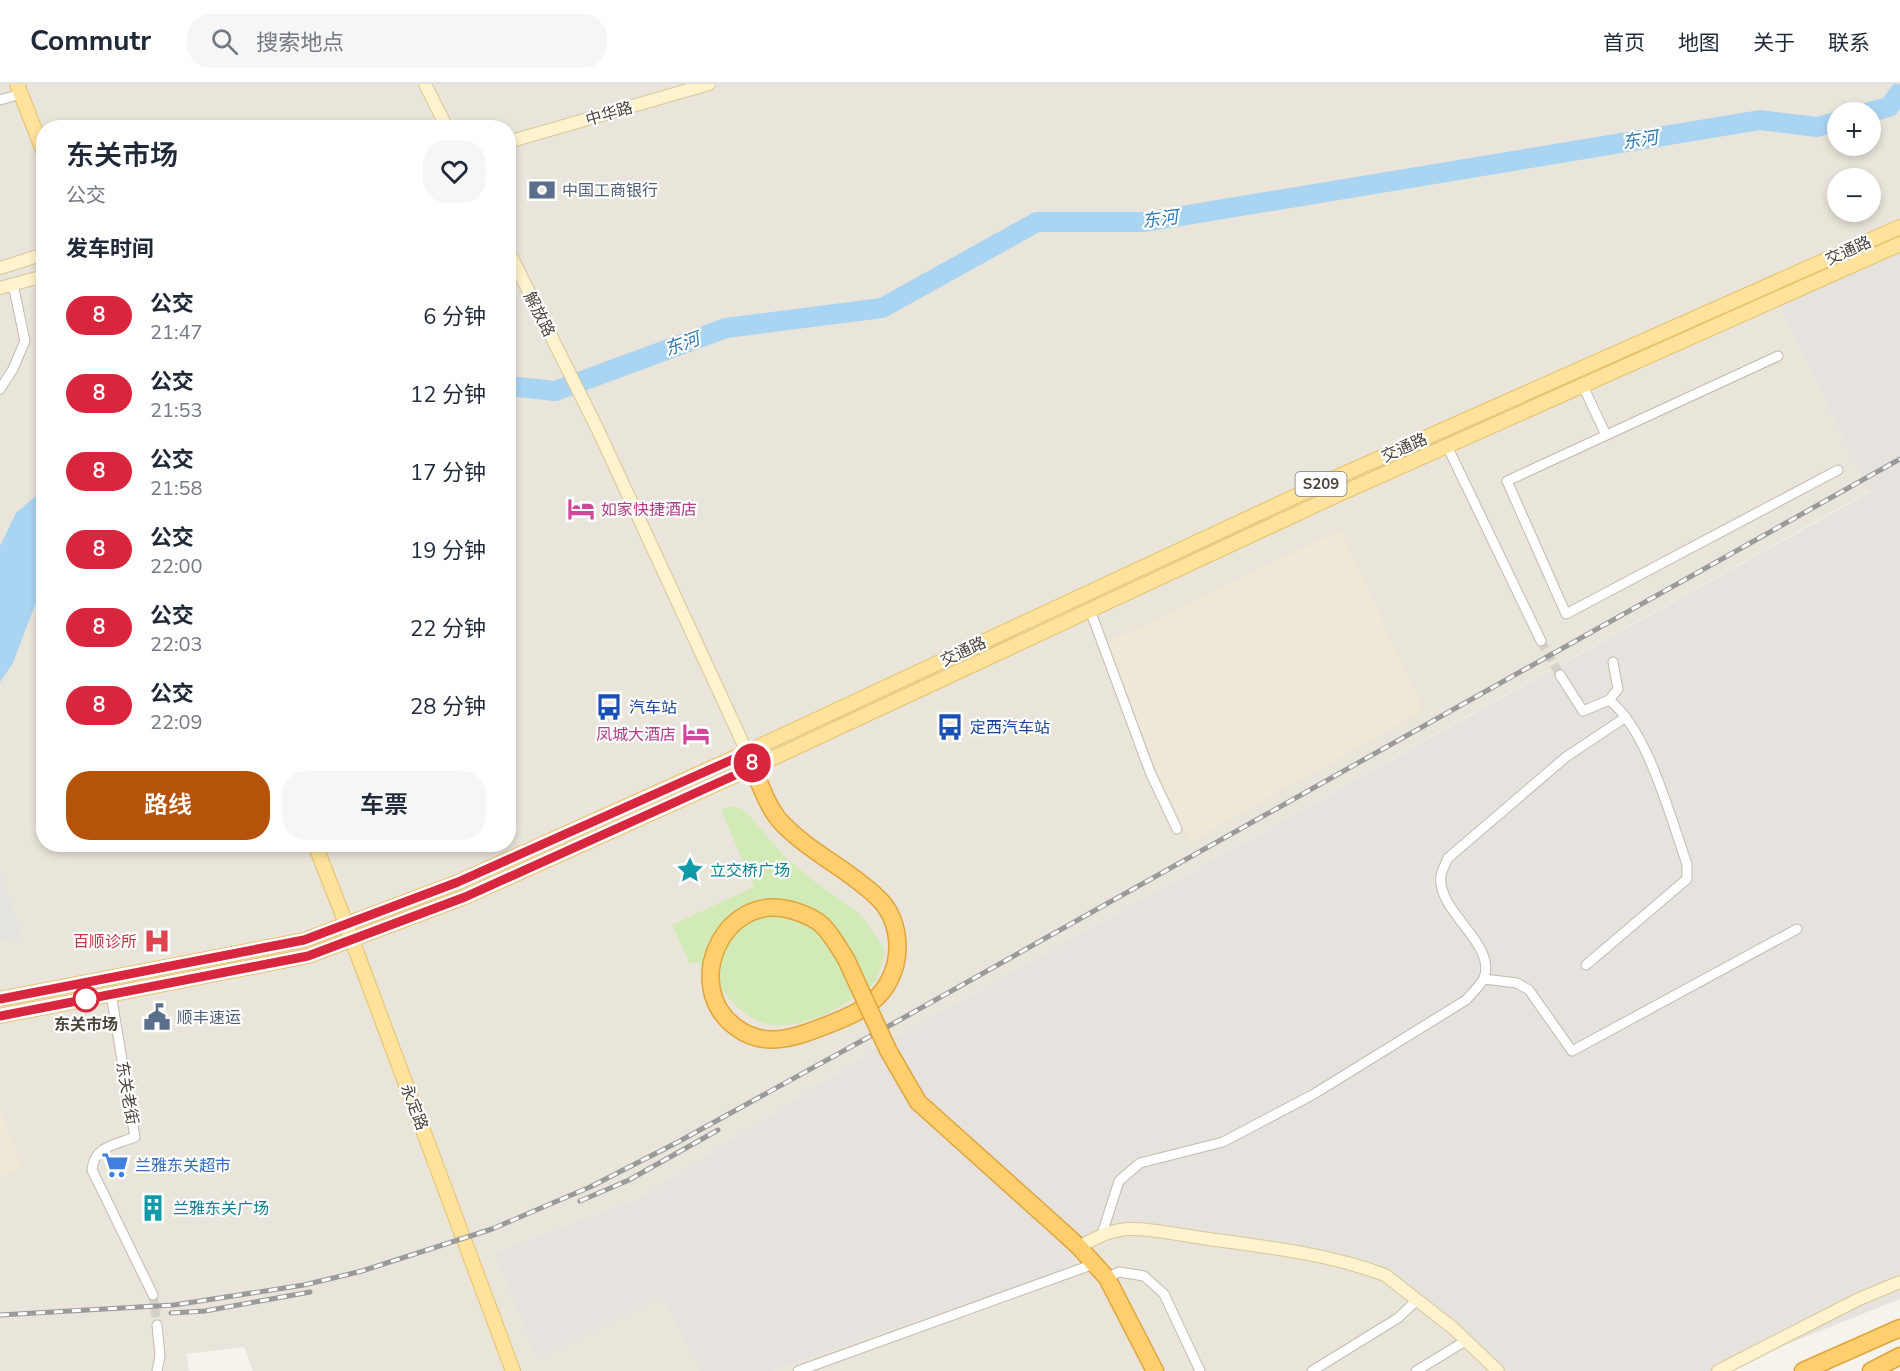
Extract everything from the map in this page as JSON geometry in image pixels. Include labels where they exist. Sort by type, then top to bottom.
[{"type":"highway","points":[[750,760],[779,820],[800,839],[879,898],[895,928],[898,939],[897,961],[889,982],[874,1000],[842,1019],[780,1040],[762,1040],[745,1034],[730,1023],[719,1009],[712,992],[710,971],[715,950],[726,931],[742,917],[762,909],[783,908],[804,913],[822,925],[846,959],[888,1050],[918,1102],[1064,1233],[1095,1264],[1107,1278],[1155,1371]]},
{"type":"highway","points":[[1803,1371],[1900,1329]]},
{"type":"highway","points":[[1822,1371],[1900,1329]]},
{"type":"highway","points":[[1143,1349],[1147,1371]]},
{"type":"highway","points":[[1871,1371],[1900,1356]]},
{"type":"main road","points":[[19,89],[36,133]]},
{"type":"main road","name":"交通路","points":[[0,1016],[308,956],[465,897],[1328,481],[1900,227]]},
{"type":"main road","name":"交通路","points":[[0,999],[304,940],[458,882],[750,760],[1090,610],[1335,495],[1900,244]]},
{"type":"main road","name":"永定路","points":[[318,852],[513,1371]]},
{"type":"street","points":[[425,84],[443,120]]},
{"type":"street","name":"中华路","points":[[516,140],[709,84]]},
{"type":"street","points":[[0,100],[19,89]]},
{"type":"street","points":[[0,268],[36,257]]},
{"type":"street","name":"解放路","points":[[516,266],[598,430],[750,760]]},
{"type":"street","points":[[0,288],[36,278]]},
{"type":"street","points":[[0,389],[13,369],[25,341],[13,284]]},
{"type":"street","points":[[1778,356],[1507,481],[1566,614],[1838,470]]},
{"type":"street","points":[[1583,386],[1606,435]]},
{"type":"street","points":[[1447,446],[1541,641]]},
{"type":"street","points":[[1090,610],[1150,772],[1177,829]]},
{"type":"street","points":[[1560,675],[1583,711],[1609,700],[1618,689],[1613,662]]},
{"type":"street","points":[[1586,965],[1687,879],[1687,864],[1647,753],[1621,710],[1609,700]]},
{"type":"street","points":[[1102,1234],[1119,1181],[1140,1163],[1224,1142],[1304,1099],[1466,1000],[1484,979],[1486,961],[1466,928],[1446,903],[1441,876],[1448,858],[1566,757],[1626,717]]},
{"type":"street","points":[[1484,979],[1518,983],[1529,990],[1572,1051],[1797,929]]},
{"type":"street","name":"东关老街","points":[[111,994],[135,1137],[99,1151],[93,1159],[92,1170],[153,1295]]},
{"type":"street","points":[[1079,1247],[1102,1234],[1134,1229],[1318,1257],[1385,1275],[1467,1340],[1498,1371]]},
{"type":"street","points":[[798,1371],[1095,1264]]},
{"type":"street","points":[[1107,1278],[1119,1272],[1144,1276],[1164,1294],[1200,1371]]},
{"type":"street","points":[[1718,1371],[1859,1299],[1900,1282]]},
{"type":"street","points":[[1312,1371],[1398,1318],[1417,1299]]},
{"type":"street","points":[[157,1325],[160,1356],[157,1371]]},
{"type":"street","points":[[1416,1371],[1467,1340]]},
{"type":"shaded area","points":[[0,84],[1900,84],[1900,237],[1771,289],[1870,491],[893,1038],[639,1198],[495,1252],[661,1297],[701,1371],[253,1371],[244,1347],[186,1354],[189,1371],[0,1371]]},
{"type":"shaded area","points":[[1900,237],[1900,1299],[1720,1371],[1509,1371],[1370,1260],[1104,1234],[1065,1270],[771,1371],[701,1371],[661,1297],[537,1359],[495,1252],[639,1198],[893,1038],[1870,492],[1771,289]]},
{"type":"shaded area","points":[[1341,530],[1423,711],[1190,842],[1154,764],[1108,642]]},
{"type":"shaded area","points":[[0,869],[23,937],[0,940]]},
{"type":"shaded area","points":[[0,1107],[22,1169],[0,1177]]},
{"type":"shaded area","points":[[1104,1234],[1370,1260],[1513,1371],[771,1371],[1065,1270]]},
{"type":"green space","points":[[732,806],[742,809],[749,815],[785,857],[860,914],[885,949],[882,965],[873,984],[851,1000],[812,1020],[783,1025],[769,1024],[748,1015],[732,1002],[698,962],[690,964],[672,925],[754,887],[721,810]]},
{"type":"water","points":[[36,496],[36,602],[13,663],[0,682],[0,546],[16,513]]},
{"type":"waterway","name":"东河","points":[[1881,109],[1889,107],[1900,92]]},
{"type":"waterway","name":"东河","points":[[516,387],[555,391],[726,328],[882,308],[1037,222],[1145,222],[1760,120],[1817,127],[1827,124]]},
{"type":"tunnel","points":[[1541,641],[1560,675]]},
{"type":"tunnel","points":[[153,1295],[157,1325]]},
{"type":"railway","points":[[0,1315],[174,1305],[304,1285],[362,1271],[492,1229],[590,1187],[678,1142],[896,1022],[1900,459]]},
{"type":"railway","points":[[580,1201],[629,1180],[718,1130]]},
{"type":"railway","points":[[171,1313],[205,1311],[310,1292]]},
{"type":"bus line","name":"8","points":[[0,999],[304,940],[458,882],[747,753],[753,767],[465,897],[308,956],[0,1016]]},
{"type":"place","name":"中国工商银行","points":[[542,190]]},
{"type":"place","name":"如家快捷酒店","points":[[581,509]]},
{"type":"place","name":"汽车站","points":[[609,707]]},
{"type":"place","name":"定西汽车站","points":[[950,727]]},
{"type":"place","name":"凤城大酒店","points":[[696,734]]},
{"type":"place","name":"立交桥广场","points":[[690,870]]},
{"type":"place","name":"百顺诊所","points":[[157,941]]},
{"type":"place","name":"东关市场","points":[[86,999]]},
{"type":"place","name":"顺丰速运","points":[[157,1017]]},
{"type":"place","name":"兰雅东关超市","points":[[115,1165]]},
{"type":"place","name":"兰雅东关广场","points":[[153,1208]]}]
